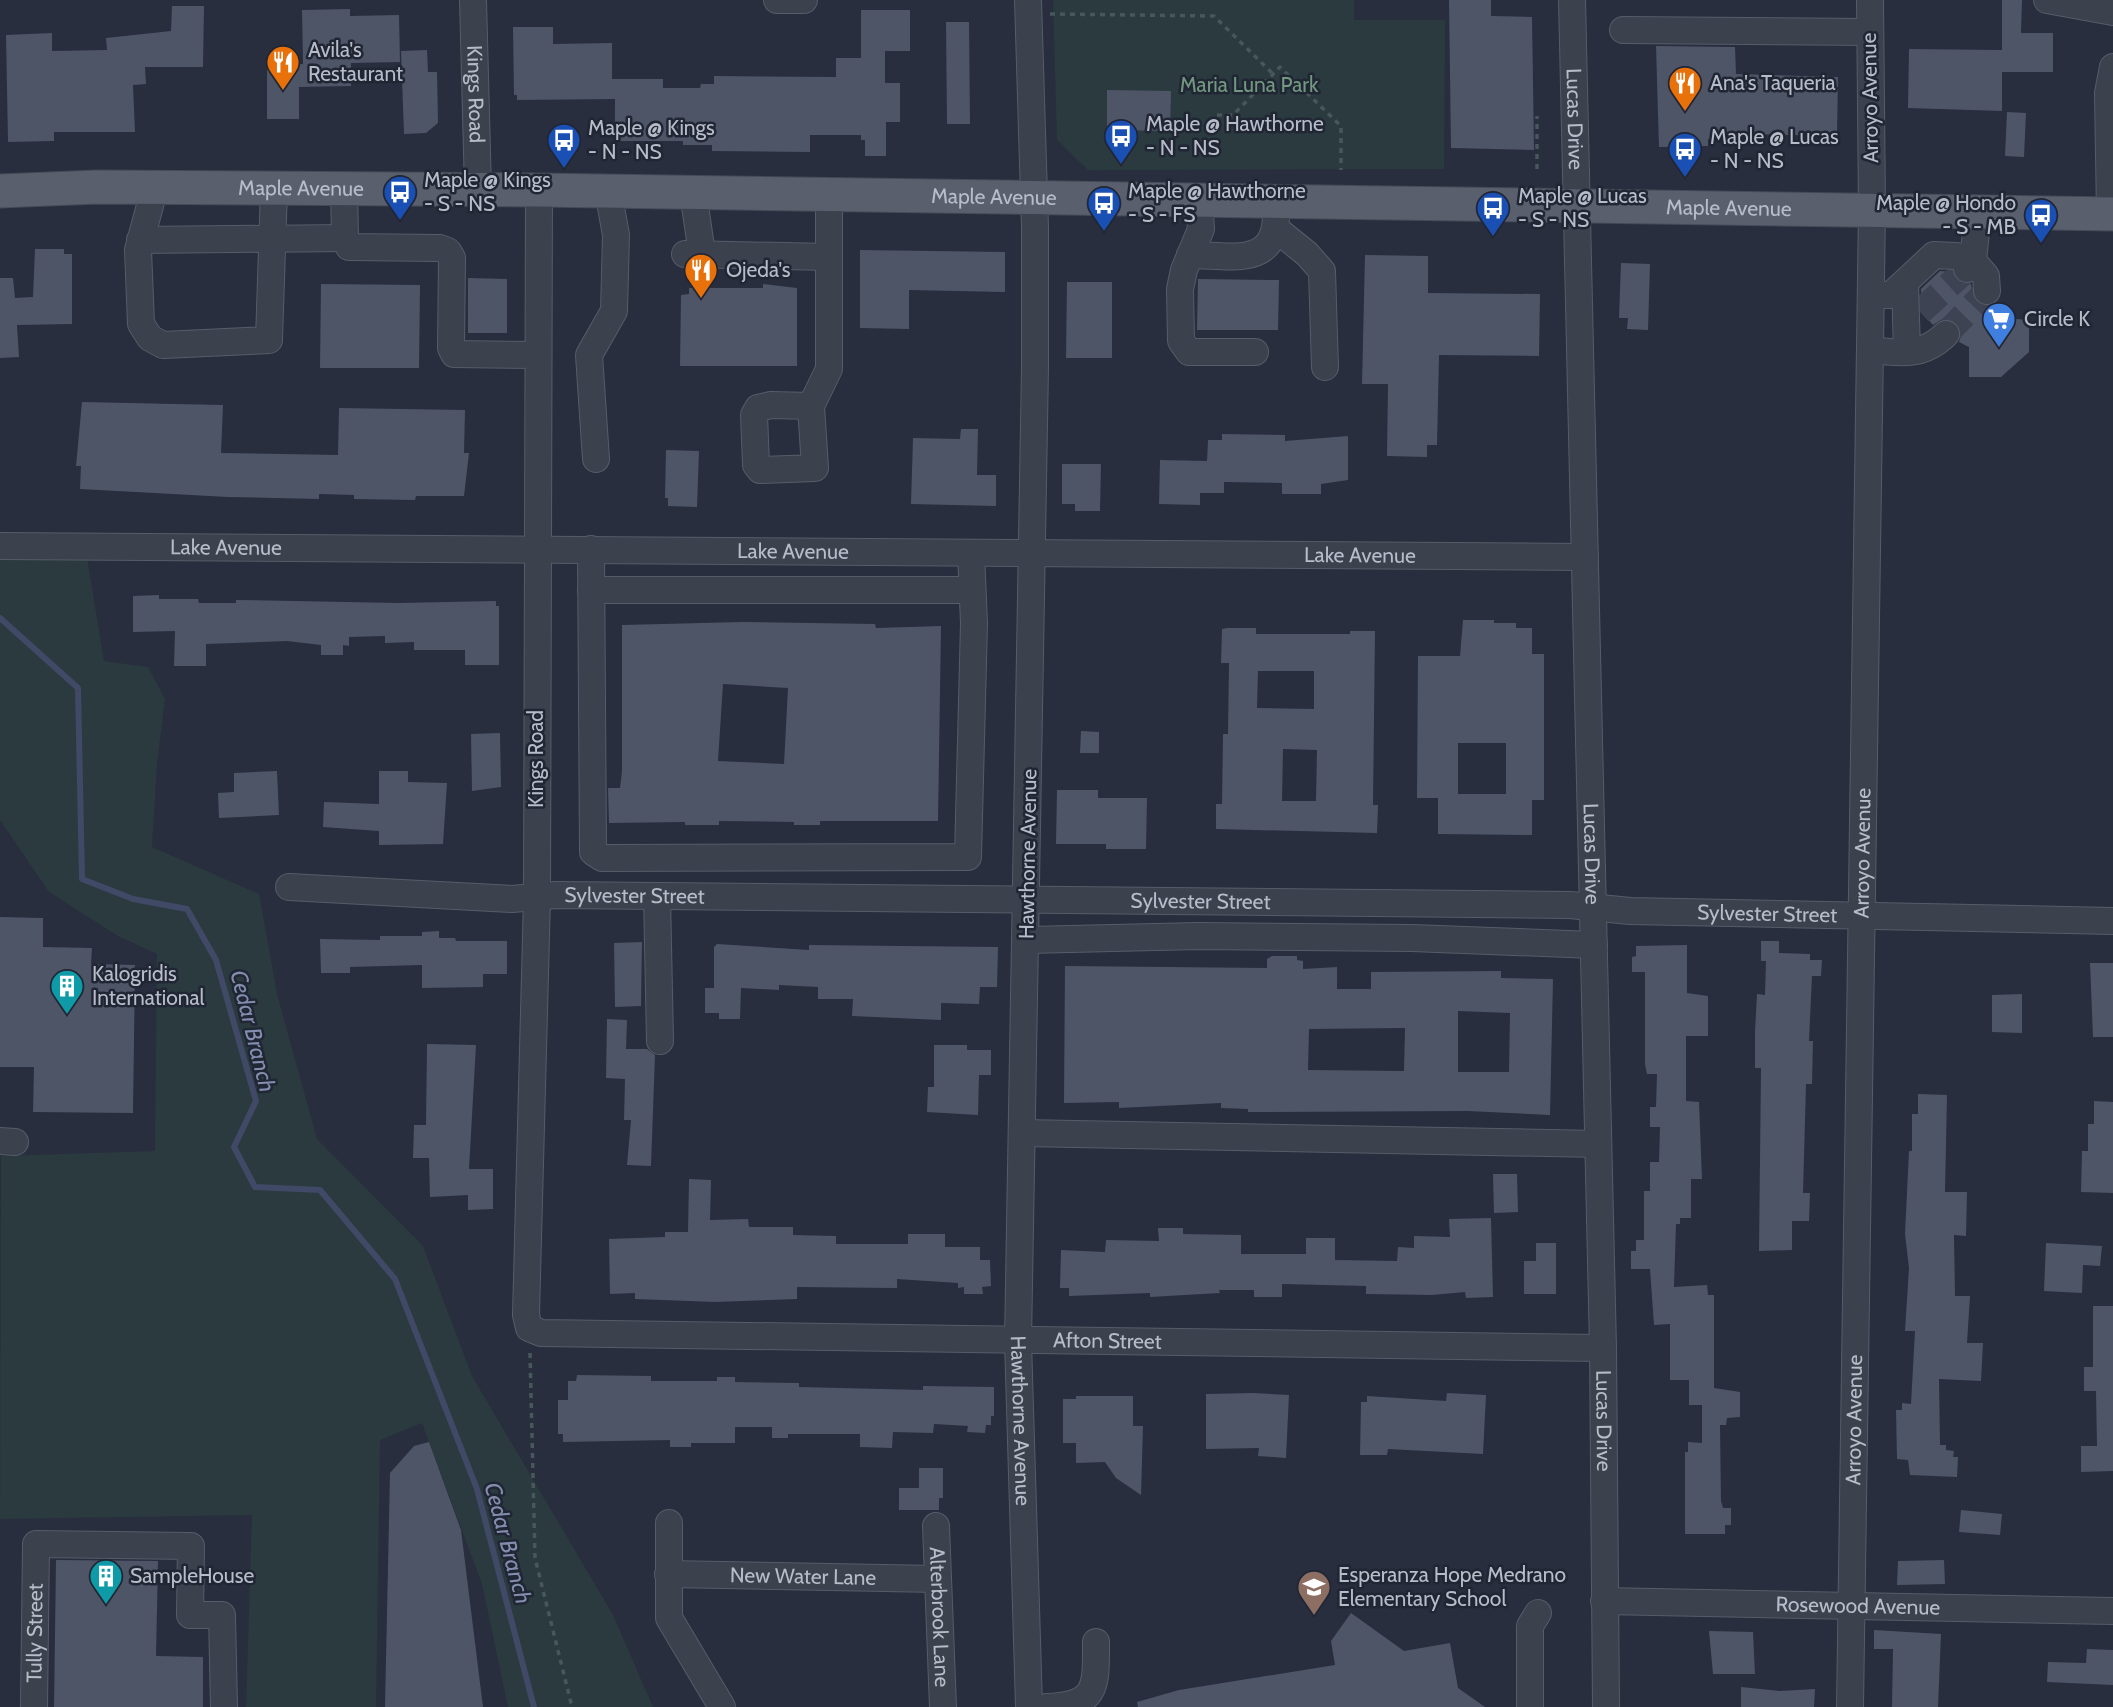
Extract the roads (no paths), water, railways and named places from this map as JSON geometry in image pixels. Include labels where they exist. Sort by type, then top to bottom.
[{"type":"main road","name":"Maple Avenue","points":[[0,191],[155,187],[1199,199],[1276,215],[1575,206],[2111,214]]},
{"type":"street","name":"Kings Road","points":[[473,0],[478,190]]},
{"type":"street","points":[[777,0],[804,0]]},
{"type":"street","name":"Lucas Drive","points":[[1572,0],[1604,1348],[1606,1707]]},
{"type":"street","name":"Arroyo Avenue","points":[[1850,1707],[1872,210],[1870,0]]},
{"type":"street","points":[[2047,0],[2113,12]]},
{"type":"street","name":"Hawthorne Avenue","points":[[1029,1707],[1018,1341],[1033,554],[1033,198],[1038,7]]},
{"type":"street","points":[[1623,30],[1869,32]]},
{"type":"street","points":[[2111,214],[2108,93],[2113,67]]},
{"type":"street","points":[[155,187],[140,240],[141,324],[150,338],[163,345],[269,341],[274,188]]},
{"type":"street","points":[[344,189],[345,238],[349,247],[440,248],[448,251],[452,258],[451,348],[454,354],[538,355]]},
{"type":"street","name":"Kings Road","points":[[530,1328],[526,1315],[537,898],[539,190]]},
{"type":"street","points":[[596,459],[589,355],[614,311],[616,235],[608,191]]},
{"type":"street","points":[[693,192],[693,254],[829,257]]},
{"type":"street","points":[[811,407],[829,369],[829,194]]},
{"type":"street","points":[[1199,199],[1201,229],[1196,247],[1189,255],[1180,289],[1181,341],[1184,349],[1189,352],[1255,352]]},
{"type":"street","points":[[1970,265],[1978,212]]},
{"type":"street","points":[[1189,255],[1252,255],[1267,248],[1276,215]]},
{"type":"street","points":[[1276,215],[1322,271],[1325,368]]},
{"type":"street","points":[[140,240],[345,238]]},
{"type":"street","points":[[1871,295],[1891,295],[1934,255],[1957,256],[1986,276],[1987,291]]},
{"type":"street","points":[[1905,284],[1911,330],[1932,348],[1946,334]]},
{"type":"street","points":[[1870,349],[1911,330]]},
{"type":"street","name":"Lake Avenue","points":[[0,546],[1585,557]]},
{"type":"street","points":[[589,895],[593,852],[591,549]]},
{"type":"street","points":[[965,900],[968,856],[971,553]]},
{"type":"street","points":[[591,590],[972,590]]},
{"type":"street","points":[[593,852],[602,858],[968,856]]},
{"type":"street","name":"Sylvester Street","points":[[289,887],[537,898],[589,895],[1592,907],[1630,911],[2113,921]]},
{"type":"street","points":[[657,896],[660,1041]]},
{"type":"street","points":[[1027,940],[1212,936],[1412,938],[1594,945]]},
{"type":"street","points":[[1022,1133],[1598,1144]]},
{"type":"street","name":"Afton Street","points":[[530,1328],[541,1333],[1604,1348]]},
{"type":"street","points":[[669,1523],[669,1618],[723,1707]]},
{"type":"street","name":"Alterbrook Lane","points":[[936,1526],[943,1707]]},
{"type":"street","name":"Tully Street","points":[[34,1707],[36,1544],[191,1546],[190,1615],[222,1615],[224,1707]]},
{"type":"street","name":"New Water Lane","points":[[668,1574],[938,1579]]},
{"type":"street","name":"Rosewood Avenue","points":[[1604,1601],[2113,1611]]},
{"type":"street","points":[[1530,1707],[1530,1626],[1538,1613]]},
{"type":"street","points":[[1047,1707],[1088,1702],[1096,1677],[1096,1642]]},
{"type":"waterway","name":"Cedar Branch","points":[[0,618],[78,688],[82,879],[133,899],[187,909],[216,960],[256,1101],[234,1147],[255,1187],[320,1190],[395,1279],[477,1489],[534,1707]]},
{"type":"tunnel","points":[[1920,312],[1967,269]]},
{"type":"tunnel","points":[[1946,334],[1987,291]]},
{"type":"place","name":"Avila's Restaurant","points":[[283,92]]},
{"type":"place","name":"Ana's Taqueria","points":[[1685,113]]},
{"type":"place","name":"Maple @ Hawthorne - N - NS","points":[[1121,166]]},
{"type":"place","name":"Maple @ Kings - N - NS","points":[[564,170]]},
{"type":"place","name":"Maple @ Lucas - N - NS","points":[[1685,179]]},
{"type":"place","name":"Maple @ Kings - S - NS","points":[[400,222]]},
{"type":"place","name":"Maple @ Hawthorne - S - FS","points":[[1104,233]]},
{"type":"place","name":"Maple @ Lucas - S - NS","points":[[1493,238]]},
{"type":"place","name":"Maple @ Hondo - S - MB","points":[[2041,245]]},
{"type":"place","name":"Ojeda's","points":[[701,300]]},
{"type":"place","name":"Circle K","points":[[1999,349]]},
{"type":"place","name":"Kalogridis International","points":[[67,1016]]},
{"type":"place","name":"SampleHouse","points":[[106,1606]]},
{"type":"place","name":"Esperanza Hope Medrano Elementary School","points":[[1314,1617]]},
{"type":"park label","name":"Maria Luna Park","points":[[1249,85]]}]
